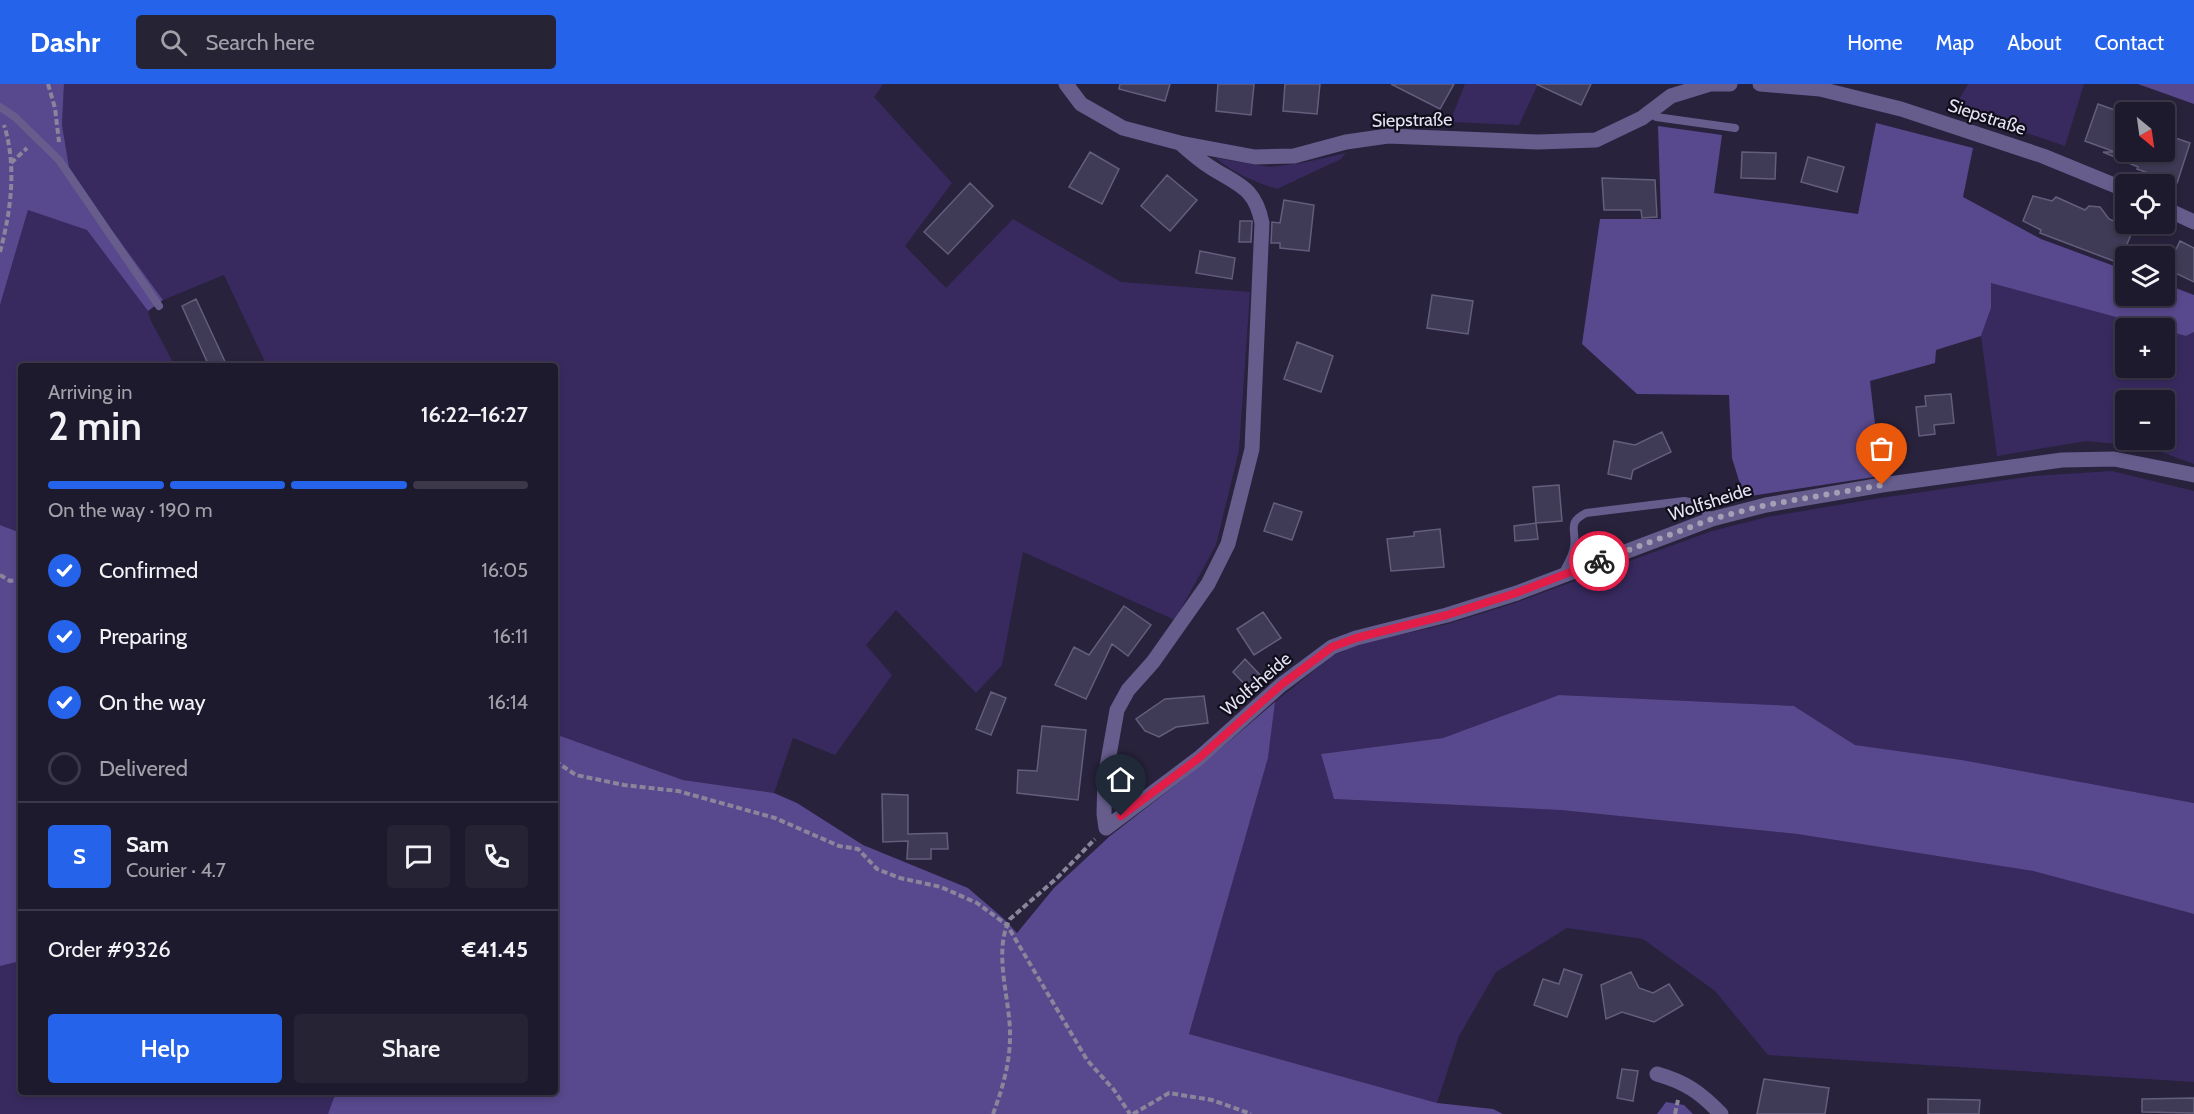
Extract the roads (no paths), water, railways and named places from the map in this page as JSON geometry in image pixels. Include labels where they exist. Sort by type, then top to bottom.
[{"type":"street","name":"Siepstraße","points":[[1066,84],[1082,104],[1123,128],[1180,143],[1255,157],[1294,156],[1346,142],[1388,136],[1538,142],[1596,140],[1642,118],[1671,96],[1710,84],[1730,84]]},
{"type":"street","name":"Siepstraße","points":[[1760,84],[1820,89],[1901,109],[2043,156],[2115,185]]},
{"type":"street","name":"Wolfsheide","points":[[1180,143],[1207,165],[1246,189],[1259,206],[1262,223],[1252,449],[1228,544],[1208,584],[1153,662],[1128,690],[1117,710],[1105,778],[1106,828],[1199,758],[1281,685],[1332,647],[1356,638],[1507,597],[1712,519],[1766,505],[1882,485],[2062,460],[2114,459],[2194,475]]},
{"type":"street","points":[[2175,213],[2194,222]]},
{"type":"street","points":[[1657,1074],[1682,1081],[1706,1098],[1721,1114]]},
{"type":"lane","points":[[0,107],[42,142],[59,160],[159,306]]},
{"type":"lane","points":[[1650,112],[1656,117],[1735,128]]},
{"type":"lane","points":[[1562,575],[1575,546],[1573,528],[1577,517],[1586,513],[1684,501],[1699,504],[1712,519]]}]
